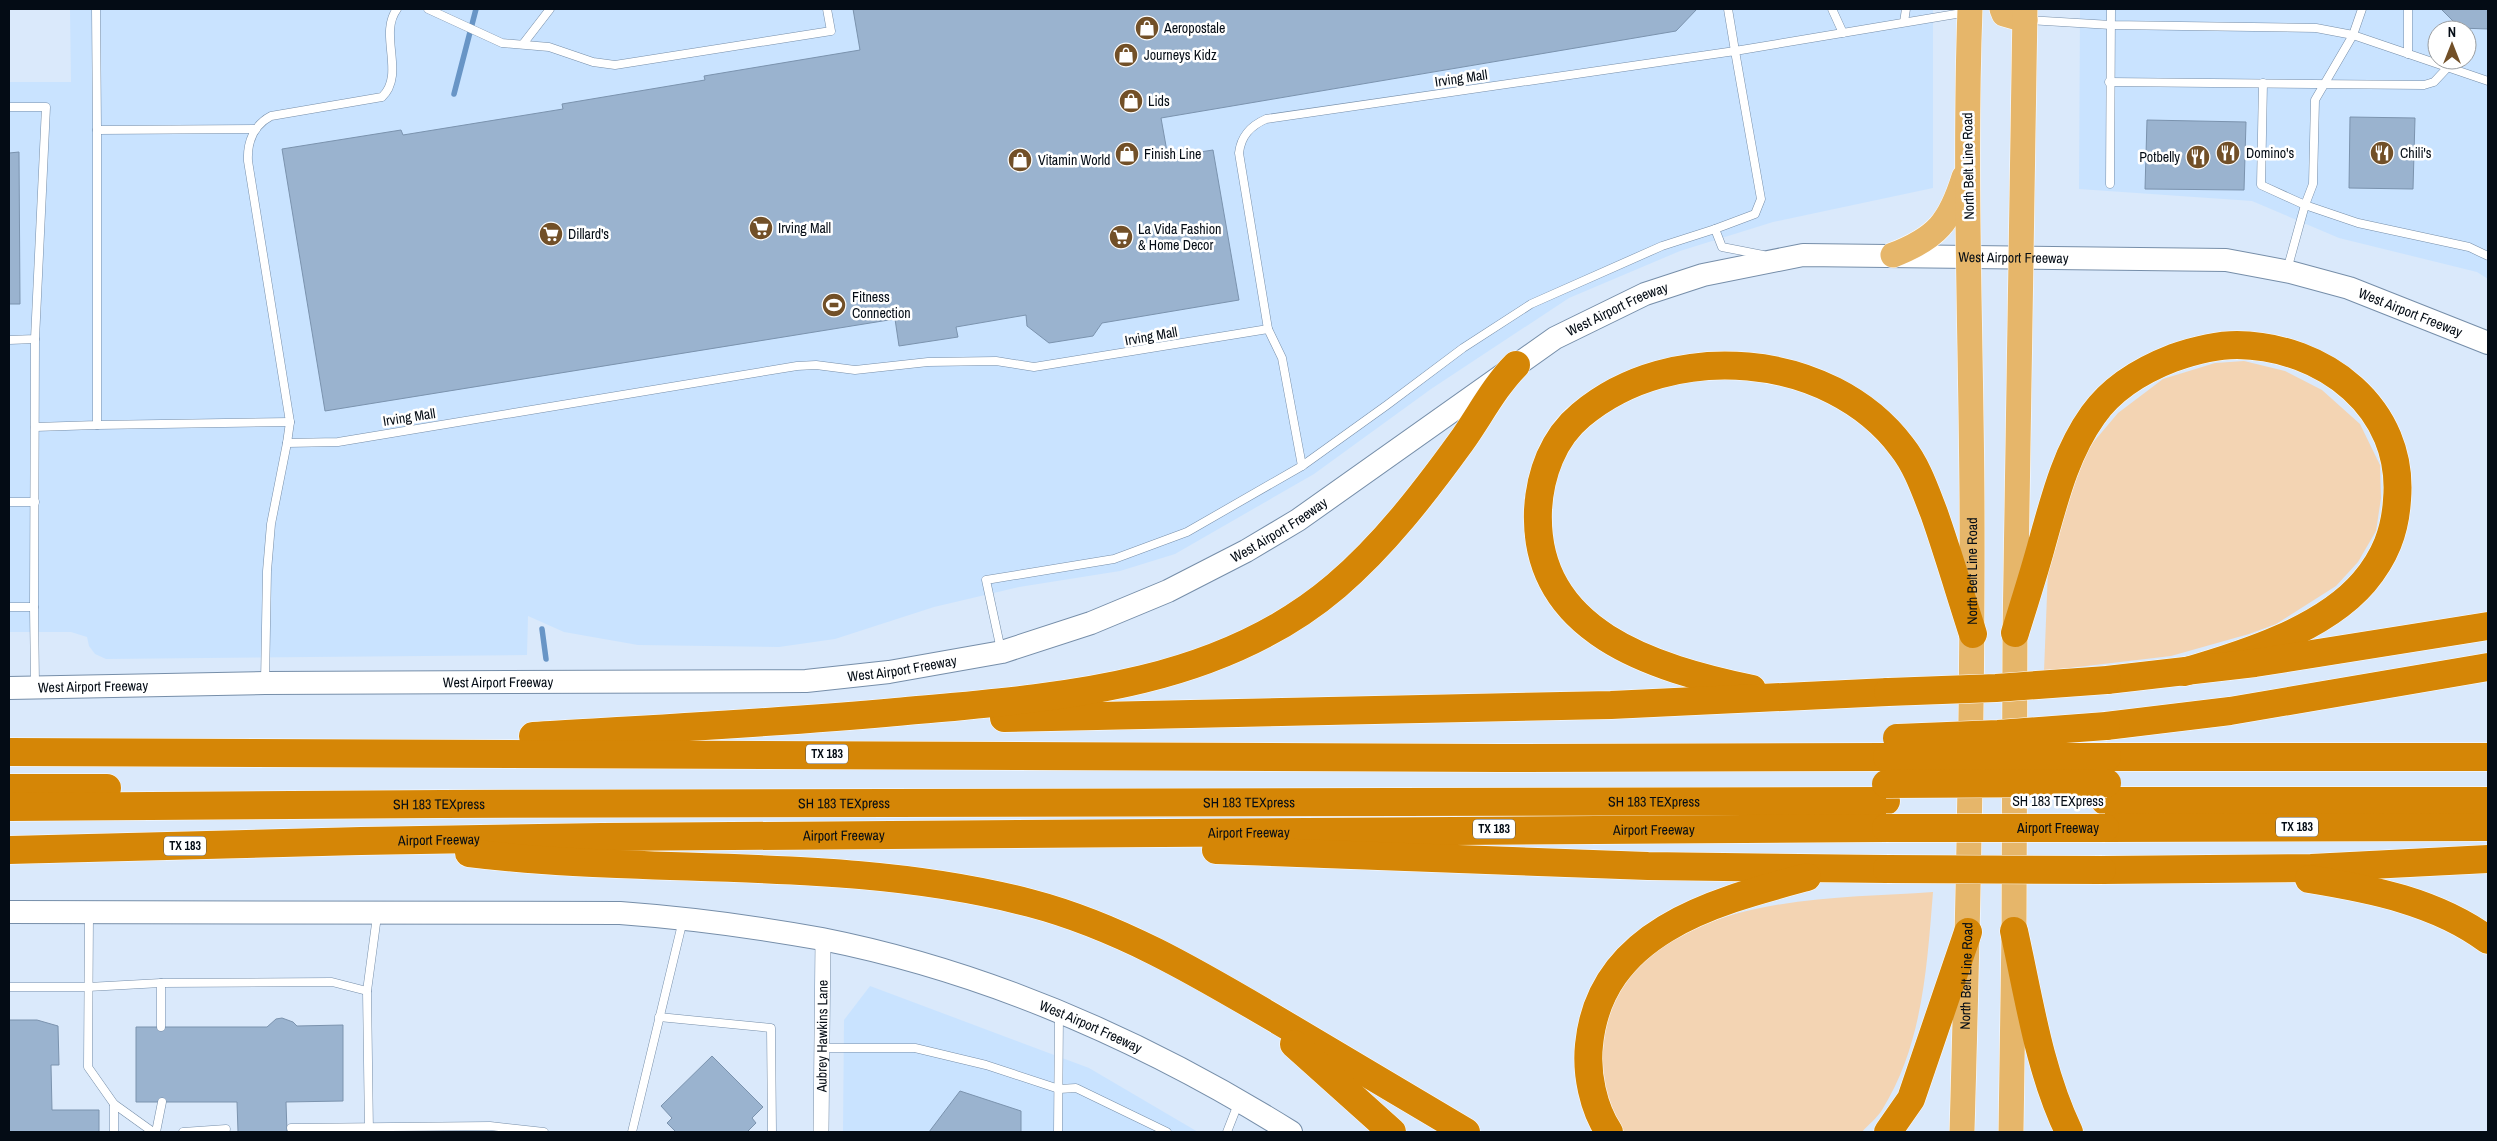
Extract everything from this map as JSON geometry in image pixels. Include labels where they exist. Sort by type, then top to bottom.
[{"type":"highway","points":[[2015,633],[2056,489],[2072,452],[2093,414],[2121,385],[2156,364],[2196,350],[2237,345],[2282,350],[2319,364],[2354,388],[2377,416],[2393,449],[2398,486],[2395,525],[2383,557],[2363,584],[2335,609],[2260,647],[2184,672]]},
{"type":"highway","points":[[798,721],[1074,694],[1137,682],[1180,669],[1218,656],[1254,639],[1286,621],[1334,588],[1364,561],[1390,532],[1460,443],[1516,364]]},
{"type":"highway","points":[[1797,695],[1726,683],[1672,668],[1630,652],[1594,631],[1566,605],[1547,571],[1537,532],[1539,489],[1552,450],[1579,416],[1610,393],[1651,375],[1700,367],[1751,366],[1800,376],[1842,393],[1877,418],[1903,448],[1922,482],[1947,550],[1973,634]]},
{"type":"highway","points":[[155,751],[208,737],[482,739],[798,721],[1611,705],[1797,695],[1996,688],[2184,672],[2332,652],[2488,626]]},
{"type":"highway","points":[[1886,770],[2106,726],[2230,710],[2488,668]]},
{"type":"highway","name":"TX 183","points":[[9,752],[1745,757],[1886,770],[2106,780],[2488,757]]},
{"type":"highway","name":"SH 183 TEXpress","points":[[9,807],[442,804],[1886,770]]},
{"type":"highway","name":"SH 183 TEXpress","points":[[9,788],[1886,770],[2488,801]]},
{"type":"highway","name":"SH 183 TEXpress","points":[[2106,780],[2488,782]]},
{"type":"highway","name":"Airport Freeway","points":[[9,850],[361,840],[1886,828],[2488,827]]},
{"type":"highway","points":[[1102,834],[1218,850],[1648,866],[1850,869],[2224,870],[2395,865],[2488,859]]},
{"type":"highway","points":[[361,840],[550,862],[641,864],[819,873],[963,889],[1030,903],[1091,922],[1144,944],[1212,981],[1466,1132]]},
{"type":"highway","points":[[1609,1132],[1594,1097],[1587,1061],[1591,1023],[1607,984],[1631,953],[1663,929],[1701,910],[1778,885],[1850,869]]},
{"type":"highway","points":[[2224,870],[2337,884],[2399,898],[2437,911],[2472,928],[2488,940]]},
{"type":"highway","points":[[2014,931],[2042,1056],[2058,1110],[2070,1132]]},
{"type":"highway","points":[[1888,1132],[1911,1099],[1968,932]]},
{"type":"highway","points":[[1212,981],[1294,1044],[1392,1132]]},
{"type":"main road","points":[[2002,9],[2004,14],[2025,14],[2015,633],[2011,1132]]},
{"type":"main road","name":"North Belt Line Road","points":[[1962,1132],[1968,932],[1973,634],[1968,165],[1970,10]]},
{"type":"main road","points":[[1893,255],[1925,242],[1945,221],[1958,198],[1968,165]]},
{"type":"main road","name":"West Airport Freeway","points":[[9,688],[265,683],[806,681],[889,672],[1002,652],[1126,609],[1176,587],[1246,551],[1333,496],[1516,364],[1555,338],[1596,316],[1645,294],[1703,275],[1803,255],[2226,260],[2286,271],[2349,288],[2488,343]]},
{"type":"main road","name":"West Airport Freeway","points":[[9,912],[620,913],[684,918],[823,940],[963,977],[1022,997],[1151,1054],[1239,1100],[1291,1132]]},
{"type":"street","name":"Aubrey Hawkins Lane","points":[[821,1132],[823,940]]},
{"type":"lane","points":[[96,9],[97,425]]},
{"type":"lane","points":[[265,683],[267,571],[271,524],[290,422],[248,161],[249,144],[259,123],[271,116],[382,97],[391,85],[391,20],[397,9]]},
{"type":"lane","points":[[428,9],[502,42],[549,47],[593,62],[627,64],[831,31],[827,9]]},
{"type":"lane","points":[[523,44],[550,9]]},
{"type":"lane","points":[[1002,652],[986,580],[1114,559],[1150,548],[1206,522],[1302,466],[1463,348],[1531,304],[1662,246],[1755,214],[1761,199],[1728,9]]},
{"type":"lane","points":[[1832,9],[1843,33]]},
{"type":"lane","points":[[1904,22],[1906,9]]},
{"type":"lane","points":[[2110,184],[2109,82],[2111,9]]},
{"type":"lane","points":[[2286,271],[2313,184],[2315,100],[2353,35],[2362,9]]},
{"type":"lane","points":[[2408,9],[2408,54]]},
{"type":"lane","points":[[1735,50],[1970,10]]},
{"type":"lane","points":[[2025,14],[2111,25],[2316,28],[2353,35],[2427,60]]},
{"type":"lane","name":"Irving Mall","points":[[287,443],[338,442],[797,366],[854,370],[928,362],[996,361],[1034,367],[1268,329],[1238,153],[1243,138],[1256,123],[1279,117],[1735,50]]},
{"type":"lane","points":[[2109,82],[2424,85],[2434,82],[2445,70]]},
{"type":"lane","points":[[2457,70],[2488,81]]},
{"type":"lane","points":[[2263,83],[2261,185],[2305,205],[2358,223],[2468,247],[2488,256]]},
{"type":"lane","points":[[9,108],[46,107],[35,339],[35,688]]},
{"type":"lane","points":[[97,130],[256,129]]},
{"type":"lane","points":[[1715,229],[1722,247],[1761,255],[1803,255]]},
{"type":"lane","points":[[1268,329],[1282,358],[1302,466]]},
{"type":"lane","points":[[9,340],[35,339]]},
{"type":"lane","points":[[35,427],[290,422]]},
{"type":"lane","points":[[9,502],[35,502]]},
{"type":"lane","points":[[9,607],[34,607]]},
{"type":"lane","points":[[90,913],[88,1067],[114,1104],[154,1132],[162,1102]]},
{"type":"lane","points":[[369,1130],[367,991],[378,914]]},
{"type":"lane","points":[[632,1132],[684,918]]},
{"type":"lane","points":[[9,987],[88,987],[161,983],[332,982],[367,991]]},
{"type":"lane","points":[[161,983],[162,1027]]},
{"type":"lane","points":[[1058,1132],[1060,1013]]},
{"type":"lane","points":[[659,1018],[772,1028],[772,1132]]},
{"type":"lane","points":[[822,1048],[915,1048],[986,1065],[1059,1089],[1076,1088],[1166,1132]]},
{"type":"lane","points":[[1227,1132],[1239,1100]]},
{"type":"lane","points":[[114,1104],[114,1132]]},
{"type":"lane","points":[[291,1128],[369,1130],[490,1129],[544,1132]]},
{"type":"lane","points":[[182,1132],[226,1129]]},
{"type":"shaded area","name":"Irving Mall","points":[[70,9],[1933,9],[1933,188],[1773,222],[1680,251],[1569,298],[1431,389],[1314,474],[1175,554],[1120,571],[1019,587],[934,607],[835,639],[779,647],[638,645],[564,632],[528,616],[527,655],[106,659],[95,654],[89,646],[87,637],[71,632],[9,632],[9,82],[71,82]]},
{"type":"shaded area","points":[[2080,9],[2488,9],[2488,279],[2477,272],[2339,238],[2252,201],[2079,189]]},
{"type":"shaded area","points":[[2244,361],[2285,371],[2322,390],[2360,424],[2380,465],[2381,498],[2376,531],[2358,562],[2336,586],[2276,624],[2249,634],[2171,656],[2044,671],[2048,570],[2059,509],[2085,452],[2118,413],[2163,379],[2215,363]]},
{"type":"shaded area","points":[[1933,892],[1925,976],[1915,1032],[1896,1085],[1880,1113],[1862,1132],[1624,1132],[1618,1124],[1606,1093],[1600,1050],[1601,1031],[1603,1022],[1620,988],[1655,952],[1689,931],[1727,916],[1768,907],[1810,900]]},
{"type":"shaded area","points":[[870,986],[1089,1068],[1198,1132],[843,1132],[844,1020]]},
{"type":"building","name":"Irving Mall","points":[[853,9],[1697,9],[1676,31],[1161,118],[1168,157],[1213,150],[1239,300],[1102,323],[1093,336],[1049,343],[1027,326],[1026,315],[956,327],[958,337],[899,346],[895,319],[325,411],[282,149],[401,130],[403,135],[563,109],[562,104],[705,80],[704,76],[860,50]]},
{"type":"building","points":[[2441,9],[2488,9],[2488,29],[2477,29],[2477,20],[2452,20]]},
{"type":"building","name":"Chili's","points":[[2350,117],[2415,118],[2413,189],[2349,188]]},
{"type":"building","points":[[2147,120],[2246,122],[2244,190],[2145,189]]},
{"type":"building","points":[[19,152],[20,304],[9,304],[9,153]]},
{"type":"building","points":[[282,1018],[293,1022],[297,1026],[343,1025],[343,1101],[286,1102],[287,1132],[238,1132],[237,1102],[136,1102],[136,1027],[267,1027],[276,1019]]},
{"type":"building","points":[[9,1020],[37,1020],[58,1026],[59,1065],[51,1065],[52,1110],[99,1110],[99,1132],[9,1132]]},
{"type":"building","points":[[712,1056],[763,1107],[752,1118],[756,1123],[747,1132],[676,1132],[667,1123],[672,1118],[661,1106]]},
{"type":"building","points":[[960,1091],[1021,1111],[1021,1132],[929,1132]]},
{"type":"waterway","points":[[454,94],[476,9]]},
{"type":"waterway","points":[[542,629],[546,659]]},
{"type":"place","name":"Aeropostale","points":[[1147,28]]},
{"type":"place","name":"Journeys Kidz","points":[[1126,55]]},
{"type":"place","name":"Lids","points":[[1131,101]]},
{"type":"place","name":"Domino's","points":[[2228,153]]},
{"type":"place","name":"Chili's","points":[[2382,153]]},
{"type":"place","name":"Finish Line","points":[[1127,154]]},
{"type":"place","name":"Potbelly","points":[[2198,157]]},
{"type":"place","name":"Vitamin World","points":[[1020,160]]},
{"type":"place","name":"Irving Mall","points":[[761,228]]},
{"type":"place","name":"Dillard's","points":[[551,234]]},
{"type":"place","name":"La Vida Fashion & Home Decor","points":[[1121,237]]},
{"type":"place","name":"Fitness Connection","points":[[834,305]]}]
